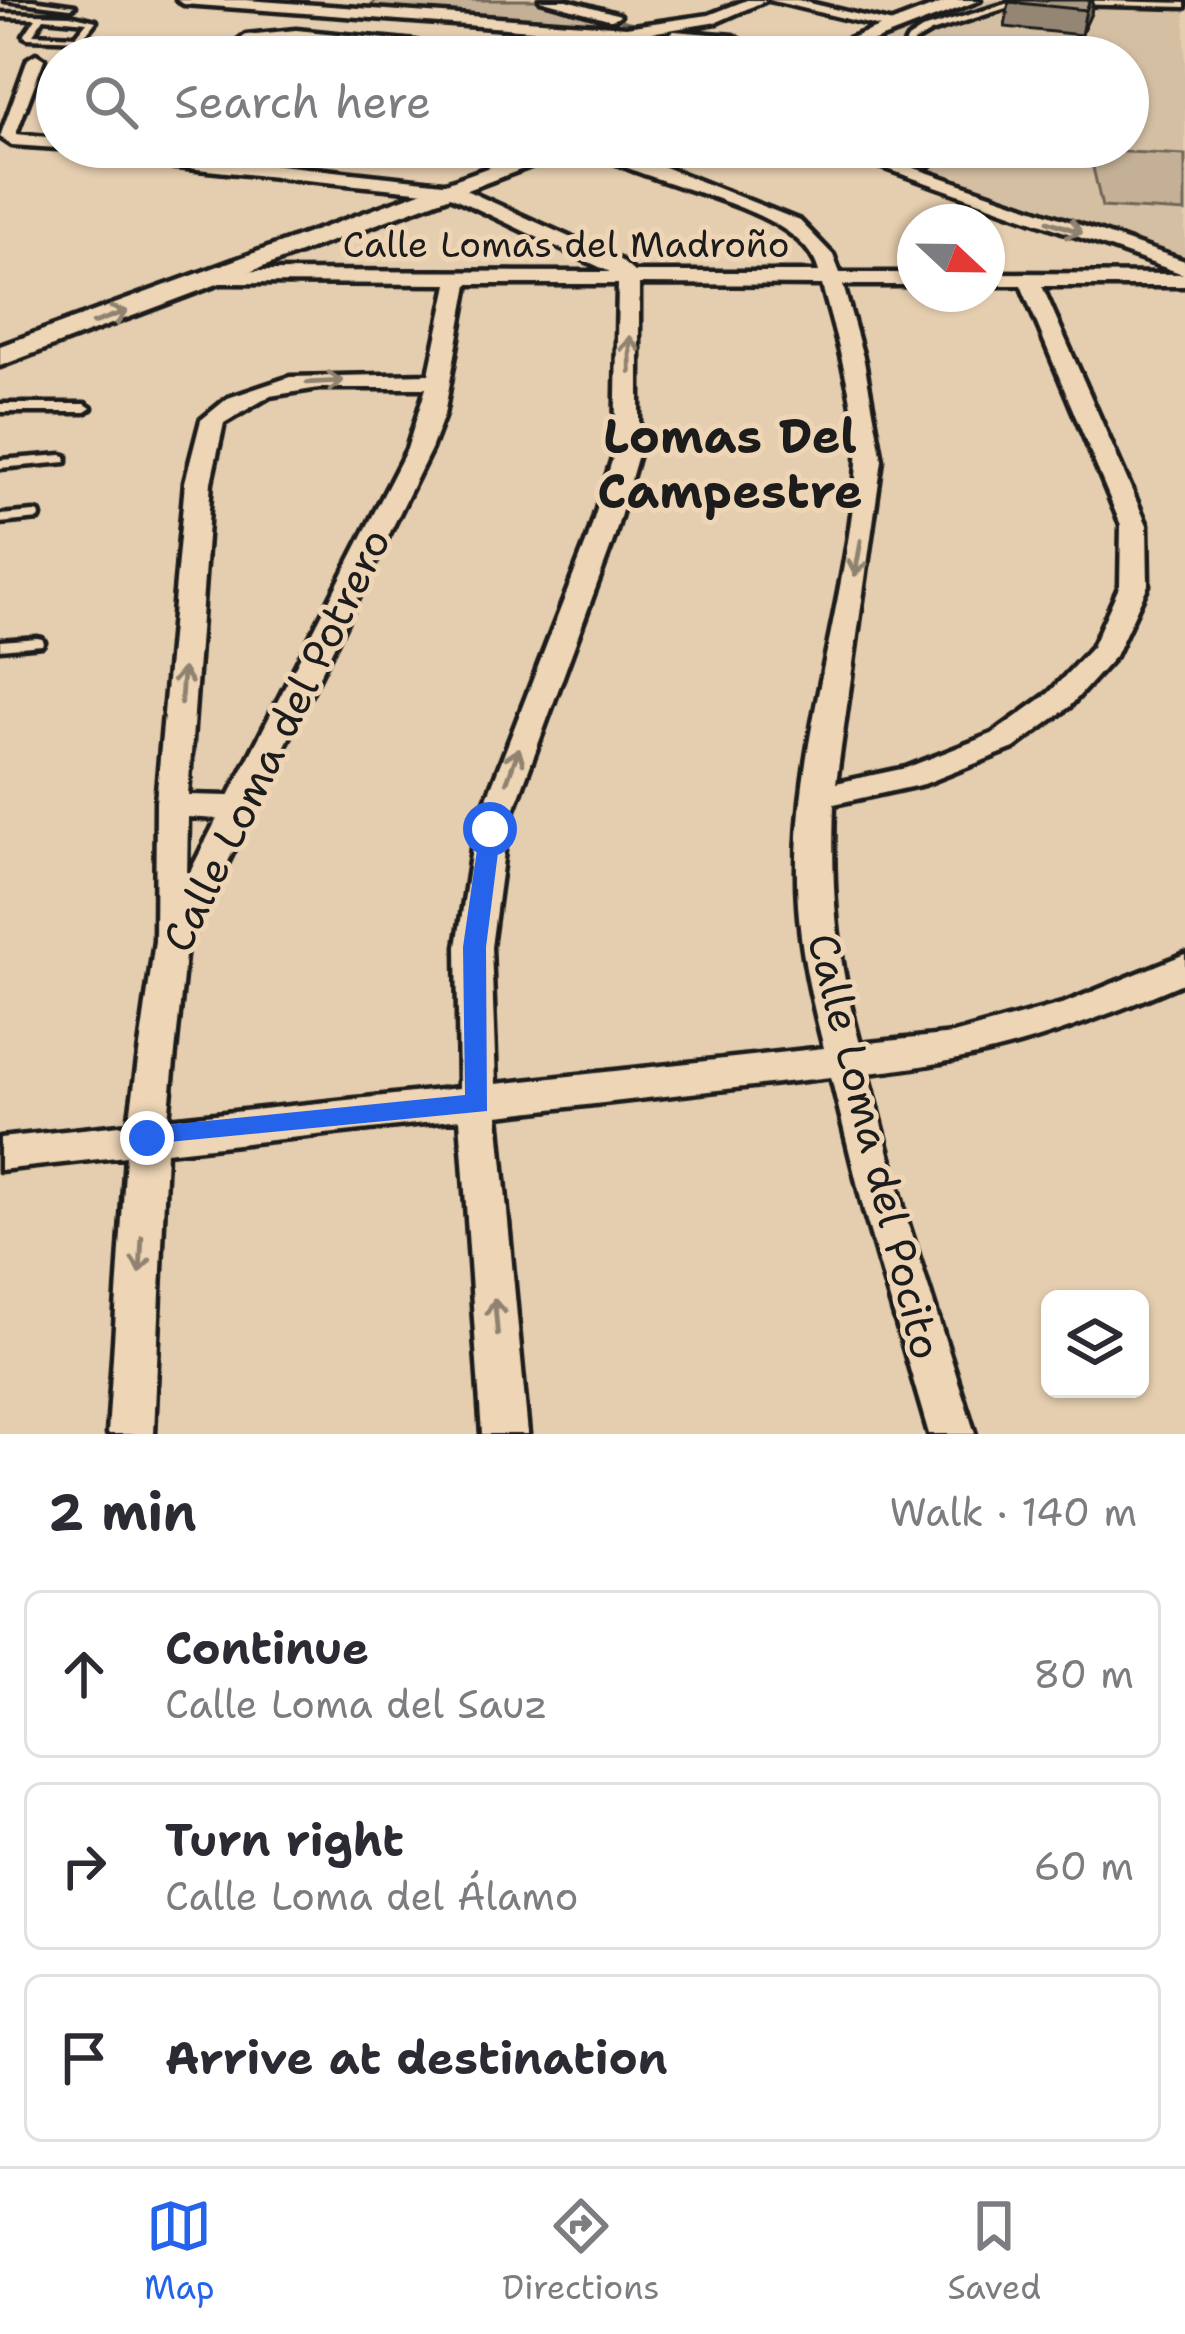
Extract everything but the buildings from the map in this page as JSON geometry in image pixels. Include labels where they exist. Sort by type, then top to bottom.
[{"type":"street","points":[[184,0],[353,5],[674,36]]},
{"type":"street","points":[[547,0],[664,26]]},
{"type":"street","points":[[626,32],[712,19],[760,0]]},
{"type":"street","points":[[776,0],[897,26]]},
{"type":"street","points":[[870,36],[970,0]]},
{"type":"street","points":[[36,65],[7,134],[17,141],[36,142]]},
{"type":"street","points":[[269,168],[452,190],[613,264],[629,278],[627,451],[601,538],[490,829],[474,947],[478,1104],[506,1434]]},
{"type":"street","points":[[307,173],[312,168]]},
{"type":"street","points":[[0,357],[511,168]]},
{"type":"street","name":"Calle Loma del Pocito","points":[[650,168],[793,225],[818,246],[857,380],[869,460],[818,796],[814,901],[821,964],[845,1062],[952,1434]]},
{"type":"street","points":[[896,168],[1185,268]]},
{"type":"street","name":"Calle Lomas del Madroño","points":[[217,277],[460,274],[897,279]]},
{"type":"street","name":"Calle Loma del Potrero","points":[[131,1434],[147,1138],[169,947],[419,449],[432,415],[435,381],[460,274]]},
{"type":"street","points":[[1005,279],[1185,280]]},
{"type":"street","points":[[818,796],[913,778],[1003,741],[1059,700],[1105,650],[1134,585],[1134,525],[1028,279]]},
{"type":"street","points":[[169,947],[172,802],[198,482],[213,420],[252,394],[289,385],[435,381]]},
{"type":"street","points":[[172,802],[202,810],[236,806]]},
{"type":"street","points":[[0,1154],[953,1049],[1074,1015],[1185,967]]},
{"type":"lane","points":[[9,0],[70,6]]},
{"type":"lane","points":[[919,36],[993,6],[1036,1]]},
{"type":"lane","points":[[22,16],[31,2]]},
{"type":"lane","points":[[1057,2],[1185,5]]},
{"type":"lane","points":[[0,15],[92,22],[80,36]]},
{"type":"lane","points":[[36,36],[28,36],[41,17]]},
{"type":"lane","points":[[0,407],[85,408]]},
{"type":"lane","points":[[0,464],[62,459]]},
{"type":"lane","points":[[0,519],[34,516]]},
{"type":"lane","points":[[0,645],[37,642]]},
{"type":"shaded area","points":[[376,0],[538,0],[638,24],[628,29],[368,9]]},
{"type":"shaded area","points":[[975,0],[1185,0],[1185,260],[911,168],[1149,168],[1149,36],[876,36]]},
{"type":"shaded area","points":[[1149,153],[1185,155],[1185,212],[1102,207],[1093,168],[1149,168]]},
{"type":"district","name":"Lomas Del Campestre","points":[[730,464]]},
{"type":"route","points":[[147,1138],[478,1104],[474,947],[490,829]]}]
